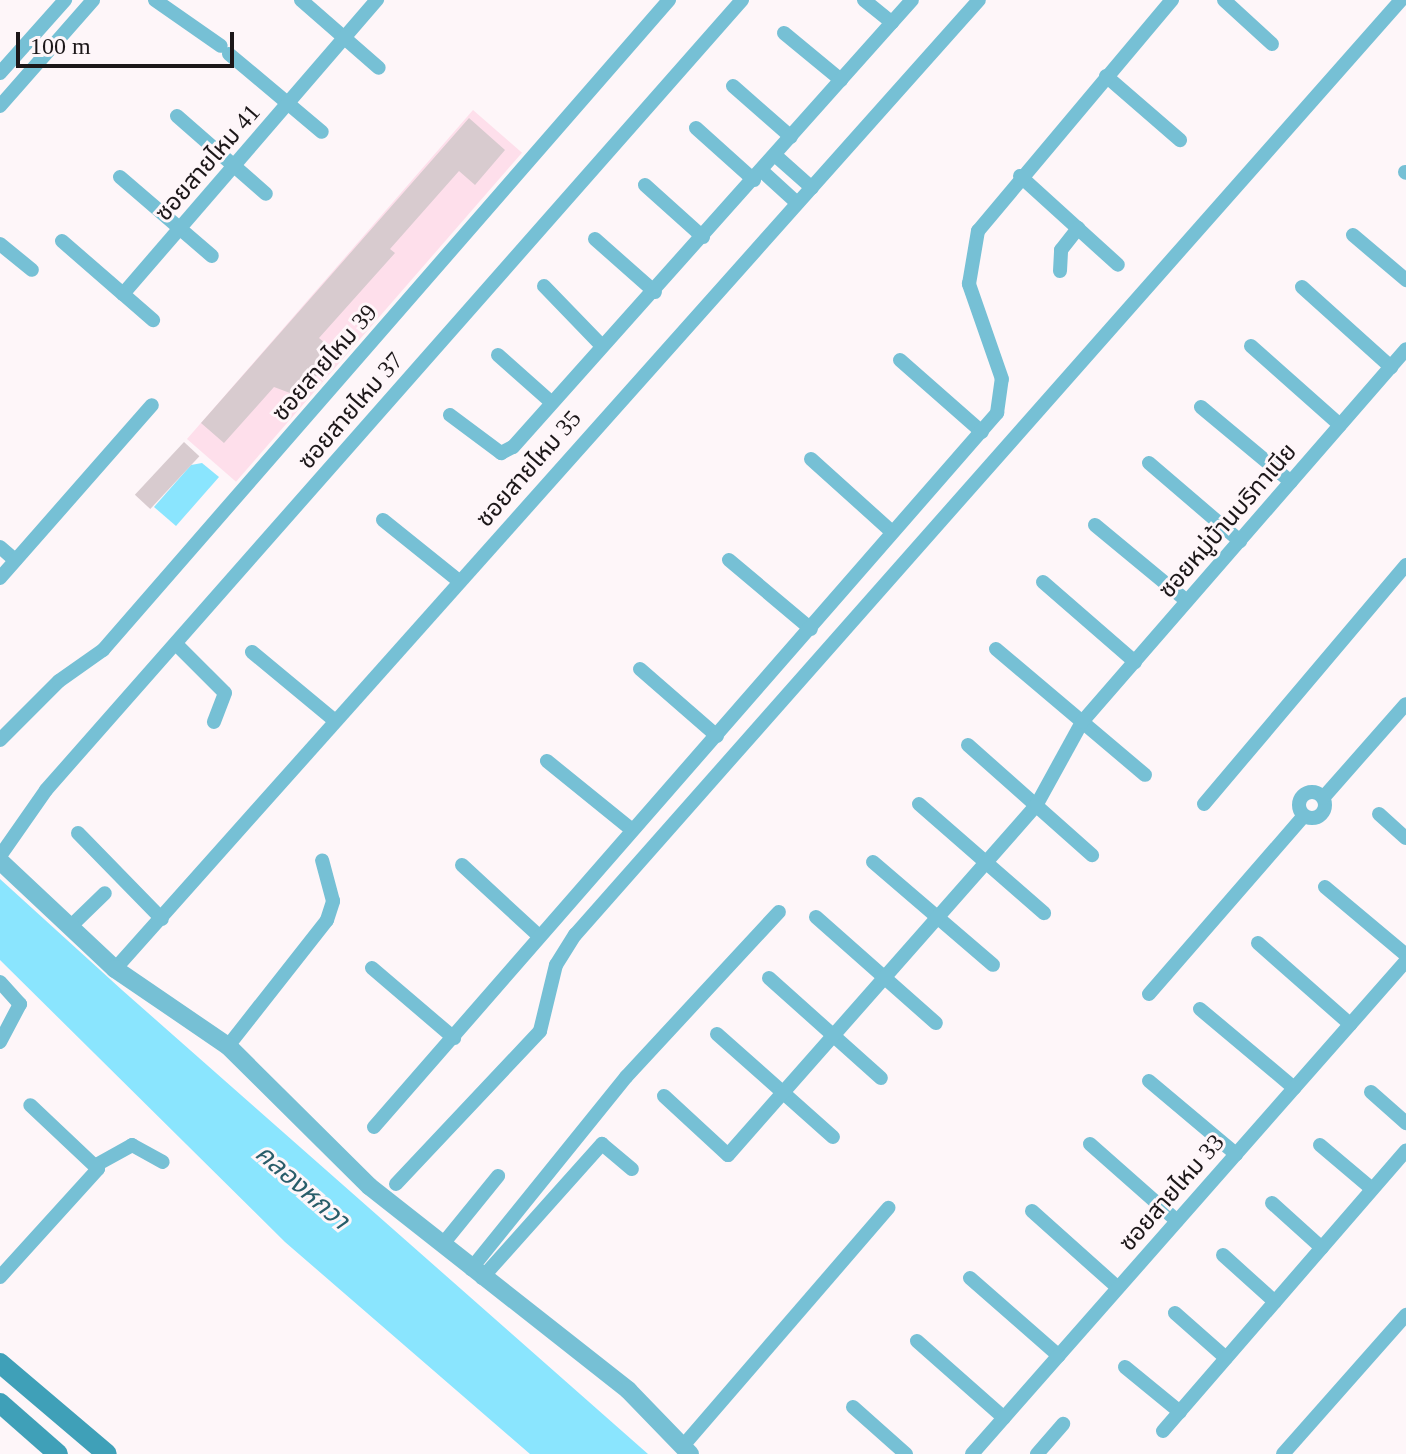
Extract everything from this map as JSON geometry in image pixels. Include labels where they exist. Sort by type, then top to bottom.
[{"type":"main road","points":[[0,1363],[107,1454]]},
{"type":"main road","points":[[0,1403],[58,1454]]},
{"type":"street","points":[[0,73],[65,0]]},
{"type":"street","points":[[0,106],[93,0]]},
{"type":"street","points":[[155,0],[225,50],[322,132]]},
{"type":"street","points":[[301,0],[379,68]]},
{"type":"street","name":"ซอยสายไหม 41","points":[[123,294],[377,0]]},
{"type":"street","name":"ซอยสายไหม 39","points":[[0,740],[59,681],[103,650],[669,0]]},
{"type":"street","name":"ซอยสายไหม 37","points":[[0,858],[46,790],[742,0]]},
{"type":"street","points":[[864,0],[892,23]]},
{"type":"street","points":[[450,415],[501,453],[655,292],[912,0]]},
{"type":"street","name":"ซอยสายไหม 35","points":[[115,969],[979,0]]},
{"type":"street","points":[[374,1127],[454,1038],[631,829],[717,736],[982,432],[1005,393],[968,265],[978,231],[1020,176],[1172,0]]},
{"type":"street","points":[[1224,0],[1272,44]]},
{"type":"street","points":[[396,1184],[540,1031],[556,965],[575,935],[1401,0]]},
{"type":"street","points":[[784,33],[841,80]]},
{"type":"street","points":[[1106,76],[1180,140]]},
{"type":"street","points":[[733,86],[791,137]]},
{"type":"street","points":[[177,116],[266,194]]},
{"type":"street","points":[[696,128],[797,203]]},
{"type":"street","points":[[776,156],[812,188]]},
{"type":"street","points":[[1020,176],[1118,265]]},
{"type":"street","points":[[120,177],[212,256]]},
{"type":"street","points":[[645,185],[703,237]]},
{"type":"street","points":[[1060,271],[1061,250],[1078,228]]},
{"type":"street","points":[[1353,235],[1406,280]]},
{"type":"street","points":[[595,239],[655,292]]},
{"type":"street","points":[[62,241],[153,320]]},
{"type":"street","points":[[0,244],[32,270]]},
{"type":"street","points":[[544,286],[602,346]]},
{"type":"street","points":[[1302,287],[1391,367]]},
{"type":"street","points":[[1251,346],[1340,425]]},
{"type":"street","name":"ซอยหมู่บ้านบริทาเนีย","points":[[664,1096],[728,1155],[1035,805],[1082,722],[1406,349]]},
{"type":"street","points":[[498,355],[551,402]]},
{"type":"street","points":[[900,360],[982,432]]},
{"type":"street","points":[[0,578],[152,405]]},
{"type":"street","points":[[1201,407],[1291,482]]},
{"type":"street","points":[[811,459],[892,532]]},
{"type":"street","points":[[1149,463],[1240,541]]},
{"type":"street","points":[[383,520],[459,581]]},
{"type":"street","points":[[1095,525],[1187,601]]},
{"type":"street","points":[[0,547],[15,560]]},
{"type":"street","points":[[729,560],[811,629]]},
{"type":"street","points":[[1204,804],[1406,565]]},
{"type":"street","points":[[1043,582],[1135,662]]},
{"type":"street","points":[[176,644],[225,693],[214,722]]},
{"type":"street","points":[[996,649],[1145,775]]},
{"type":"street","points":[[252,652],[335,721]]},
{"type":"street","points":[[640,669],[717,736]]},
{"type":"street","points":[[1149,994],[1304,816],[1323,813],[1323,798],[1406,704]]},
{"type":"street","points":[[968,745],[1092,855]]},
{"type":"street","points":[[547,761],[631,829]]},
{"type":"street","points":[[919,804],[1044,913]]},
{"type":"street","points":[[1379,814],[1406,838]]},
{"type":"street","points":[[78,833],[162,919]]},
{"type":"street","points":[[0,858],[115,969],[228,1046],[369,1186],[628,1390],[686,1451],[888,1208]]},
{"type":"street","points":[[228,1046],[327,920],[333,901],[322,860]]},
{"type":"street","points":[[873,862],[993,965]]},
{"type":"street","points":[[462,865],[539,936]]},
{"type":"street","points":[[1325,887],[1406,958]]},
{"type":"street","points":[[71,926],[105,893]]},
{"type":"street","points":[[476,1273],[626,1077],[779,912]]},
{"type":"street","points":[[816,917],[936,1023]]},
{"type":"street","points":[[1258,943],[1350,1024]]},
{"type":"street","name":"ซอยสายไหม 33","points":[[972,1454],[1406,958]]},
{"type":"street","points":[[372,968],[454,1038]]},
{"type":"street","points":[[769,978],[881,1078]]},
{"type":"street","points":[[0,982],[20,1004],[0,1042]]},
{"type":"street","points":[[1200,1009],[1294,1088]]},
{"type":"street","points":[[717,1034],[833,1137]]},
{"type":"street","points":[[1149,1081],[1236,1154]]},
{"type":"street","points":[[1371,1092],[1406,1123]]},
{"type":"street","points":[[30,1105],[98,1164]]},
{"type":"street","points":[[476,1273],[602,1144],[632,1169]]},
{"type":"street","points":[[1090,1144],[1177,1221]]},
{"type":"street","points":[[0,1277],[98,1164],[132,1145],[163,1162]]},
{"type":"street","points":[[1320,1145],[1372,1189]]},
{"type":"street","points":[[1163,1431],[1406,1150]]},
{"type":"street","points":[[442,1245],[498,1176]]},
{"type":"street","points":[[1272,1203],[1322,1248]]},
{"type":"street","points":[[1032,1211],[1118,1288]]},
{"type":"street","points":[[1223,1255],[1275,1302]]},
{"type":"street","points":[[970,1278],[1059,1356]]},
{"type":"street","points":[[1175,1313],[1226,1358]]},
{"type":"street","points":[[1283,1454],[1406,1315]]},
{"type":"street","points":[[917,1341],[1004,1418]]},
{"type":"street","points":[[1125,1367],[1180,1412]]},
{"type":"street","points":[[853,1407],[906,1454]]},
{"type":"street","points":[[1037,1454],[1063,1424]]},
{"type":"shaded area","points":[[473,110],[522,153],[236,482],[187,439]]},
{"type":"water","points":[[202,463],[219,477],[176,526],[154,507],[191,465]]},
{"type":"water","name":"คลองหกวา","points":[[0,879],[648,1454],[530,1454],[285,1242],[0,960]]},
{"type":"building","points":[[469,118],[505,150],[475,185],[459,171],[390,249],[395,253],[319,338],[337,353],[298,396],[274,387],[224,443],[201,423]]},
{"type":"building","points":[[184,442],[199,456],[150,509],[135,495]]}]
